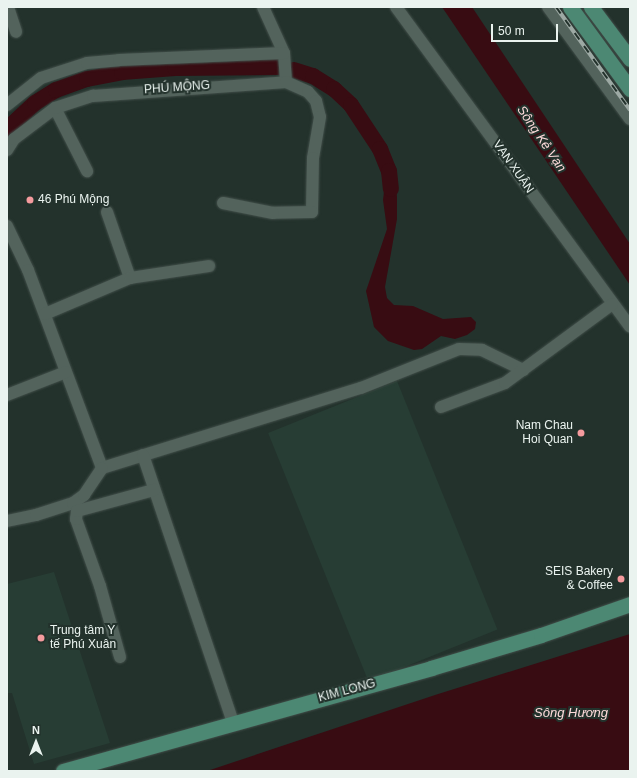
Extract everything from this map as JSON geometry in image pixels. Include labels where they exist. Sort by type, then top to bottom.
[{"type":"main road","points":[[570,7],[630,89]]},
{"type":"main road","points":[[591,7],[630,59]]},
{"type":"main road","name":"KIM LONG","points":[[63,771],[233,722],[452,662],[541,635],[630,604]]},
{"type":"street","points":[[8,7],[16,32]]},
{"type":"street","points":[[223,203],[273,212],[312,212],[313,158],[320,117],[316,101],[308,92],[286,82],[284,53],[263,7]]},
{"type":"street","name":"VẠN XUÂN","points":[[396,7],[630,327]]},
{"type":"street","points":[[548,7],[630,119]]},
{"type":"street","points":[[7,105],[40,78],[87,63],[120,60],[284,53]]},
{"type":"street","name":"PHÚ MỘNG","points":[[7,150],[14,139],[55,108],[74,100],[108,94],[286,82]]},
{"type":"street","points":[[55,108],[87,171]]},
{"type":"street","points":[[107,212],[130,278]]},
{"type":"street","points":[[7,226],[28,270],[102,468]]},
{"type":"street","points":[[45,314],[130,278],[209,266]]},
{"type":"street","points":[[441,407],[505,382],[612,304]]},
{"type":"street","points":[[7,521],[36,515],[73,503],[84,495],[102,468],[361,388],[459,350],[482,350],[523,370]]},
{"type":"street","points":[[7,395],[66,372]]},
{"type":"street","points":[[143,455],[233,722]]},
{"type":"street","points":[[120,657],[100,586],[76,519],[77,511],[154,490]]},
{"type":"shaded area","points":[[397,381],[497,629],[369,682],[268,433]]},
{"type":"shaded area","name":"Trung tâm Y tế Phú Xuân","points":[[54,572],[110,743],[34,764],[12,693],[7,693],[7,584]]},
{"type":"water","name":"Sông Kẻ Vạn","points":[[442,7],[472,7],[630,244],[630,285]]},
{"type":"water","points":[[387,167],[395,179],[397,219],[385,287],[387,298],[394,305],[413,306],[443,319],[471,317],[476,322],[475,329],[467,335],[455,339],[441,336],[422,349],[414,350],[388,341],[374,327],[366,291],[387,229],[383,200]]},
{"type":"water","name":"Sông Hương","points":[[630,634],[630,771],[207,771],[435,695]]},
{"type":"waterway","points":[[7,129],[35,103],[56,90],[87,79],[122,72],[175,68],[279,67]]},
{"type":"waterway","points":[[294,70],[313,76],[334,89],[351,105],[380,149],[389,171],[391,189]]},
{"type":"railway","points":[[556,7],[630,110]]},
{"type":"place","name":"46 Phú Mộng","points":[[30,200]]},
{"type":"place","name":"Nam Chau Hoi Quan","points":[[581,433]]},
{"type":"place","name":"SEIS Bakery & Coffee","points":[[621,579]]},
{"type":"place","name":"Trung tâm Y tế Phú Xuân","points":[[41,638]]}]
